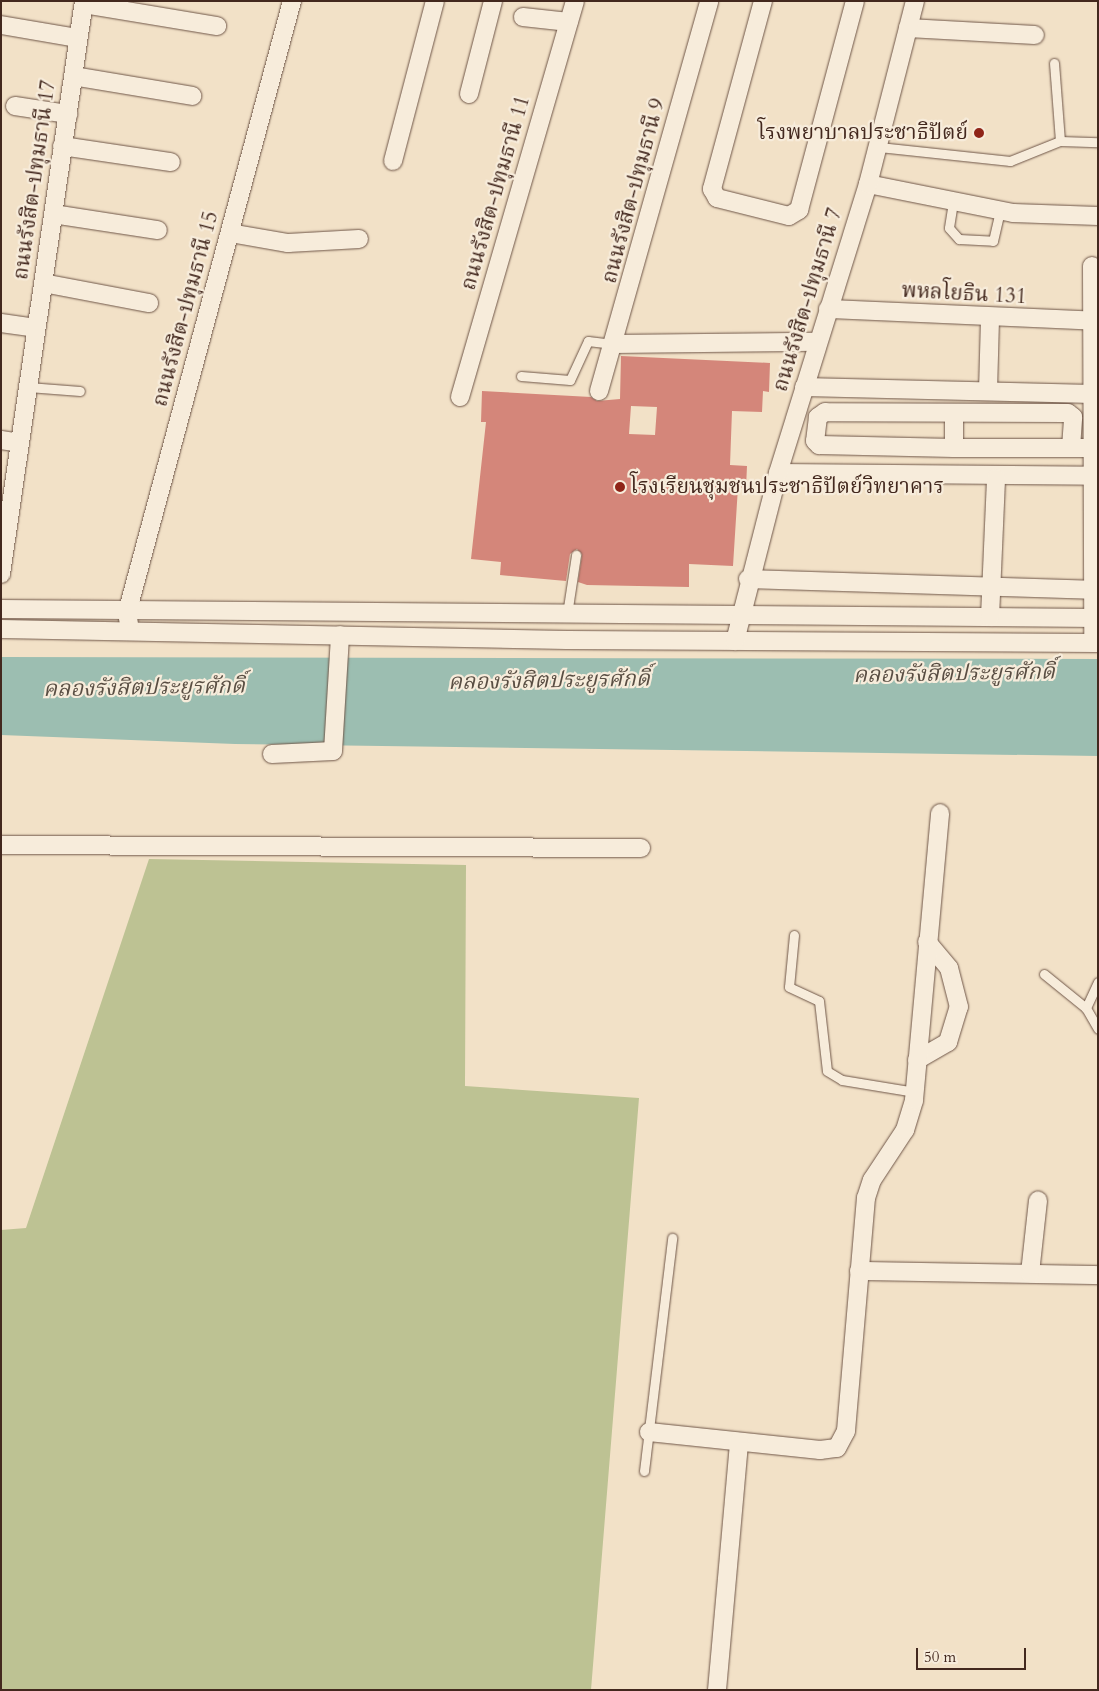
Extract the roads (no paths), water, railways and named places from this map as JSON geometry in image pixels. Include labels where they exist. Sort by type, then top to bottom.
[{"type":"street","name":"ถนนรังสิต-ปทุมธานี 15","points":[[128,621],[292,1]]},
{"type":"street","points":[[393,161],[435,1]]},
{"type":"street","points":[[469,94],[493,1]]},
{"type":"street","name":"ถนนรังสิต-ปทุมธานี 11","points":[[460,397],[575,1]]},
{"type":"street","name":"ถนนรังสิต-ปทุมธานี 9","points":[[599,391],[709,1]]},
{"type":"street","points":[[763,1],[712,189],[717,198],[789,216],[799,210],[855,1]]},
{"type":"street","name":"ถนนรังสิต-ปทุมธานี 7","points":[[735,641],[748,579],[778,473],[868,184],[915,1]]},
{"type":"street","points":[[84,3],[217,26]]},
{"type":"street","name":"ถนนรังสิต-ปทุมธานี 17","points":[[1,574],[84,3]]},
{"type":"street","points":[[523,17],[569,22]]},
{"type":"street","points":[[1,25],[78,38]]},
{"type":"street","points":[[908,28],[1035,35]]},
{"type":"street","points":[[74,76],[192,96]]},
{"type":"street","points":[[15,106],[68,114]]},
{"type":"street","points":[[62,146],[171,162]]},
{"type":"street","points":[[868,184],[1000,211],[1098,216]]},
{"type":"street","points":[[53,214],[158,230]]},
{"type":"street","points":[[230,233],[288,243],[359,239]]},
{"type":"street","points":[[1,610],[340,642],[735,641],[1095,643],[1095,476],[1093,448],[1096,417],[1093,394],[1096,321],[1092,266]]},
{"type":"street","points":[[43,283],[149,303]]},
{"type":"street","name":"พหลโยธิน 131","points":[[828,309],[990,319],[1096,321]]},
{"type":"street","points":[[988,392],[990,319]]},
{"type":"street","points":[[1,323],[36,328]]},
{"type":"street","points":[[613,344],[818,342]]},
{"type":"street","points":[[804,388],[1093,394]]},
{"type":"street","points":[[1071,448],[1073,418],[1068,413],[820,413],[815,441],[819,445],[954,448],[1071,448],[1093,448]]},
{"type":"street","points":[[954,414],[954,448]]},
{"type":"street","points":[[1,440],[20,442]]},
{"type":"street","points":[[778,473],[996,478],[1095,476]]},
{"type":"street","points":[[990,617],[996,478]]},
{"type":"street","points":[[748,579],[1095,590]]},
{"type":"street","points":[[1,629],[128,621],[740,612],[1095,618]]},
{"type":"street","points":[[272,754],[328,754],[333,747],[340,642]]},
{"type":"street","points":[[649,1432],[739,1442],[837,1448],[846,1431],[859,1271],[872,1180],[905,1130],[915,1092],[940,813]]},
{"type":"street","points":[[1,844],[641,848]]},
{"type":"street","points":[[917,1060],[948,1042],[959,1007],[948,968],[927,942]]},
{"type":"street","points":[[1030,1273],[1038,1200]]},
{"type":"street","points":[[859,1271],[1098,1275]]},
{"type":"street","points":[[717,1690],[739,1442]]},
{"type":"lane","points":[[1054,64],[1060,141]]},
{"type":"lane","points":[[878,147],[1010,161],[1060,141],[1098,142]]},
{"type":"lane","points":[[953,202],[949,228],[959,239],[993,241],[1000,211]]},
{"type":"lane","points":[[520,376],[570,380],[588,341],[613,344]]},
{"type":"lane","points":[[28,387],[80,391]]},
{"type":"lane","points":[[567,614],[576,555]]},
{"type":"lane","points":[[794,935],[789,987],[819,1001],[827,1070],[842,1080],[915,1092]]},
{"type":"lane","points":[[1044,974],[1086,1008],[1098,1029]]},
{"type":"lane","points":[[1086,1008],[1098,982]]},
{"type":"lane","points":[[644,1471],[672,1238]]},
{"type":"water","name":"คลองรังสิตประยูรศักดิ์","points":[[1,657],[1098,659],[1098,756],[235,744],[1,735]]},
{"type":"place","name":"โรงพยาบาลประชาธิปัตย์","points":[[979,133]]},
{"type":"place","name":"โรงเรียนชุมชนประชาธิปัตย์วิทยาคาร","points":[[620,487]]}]
